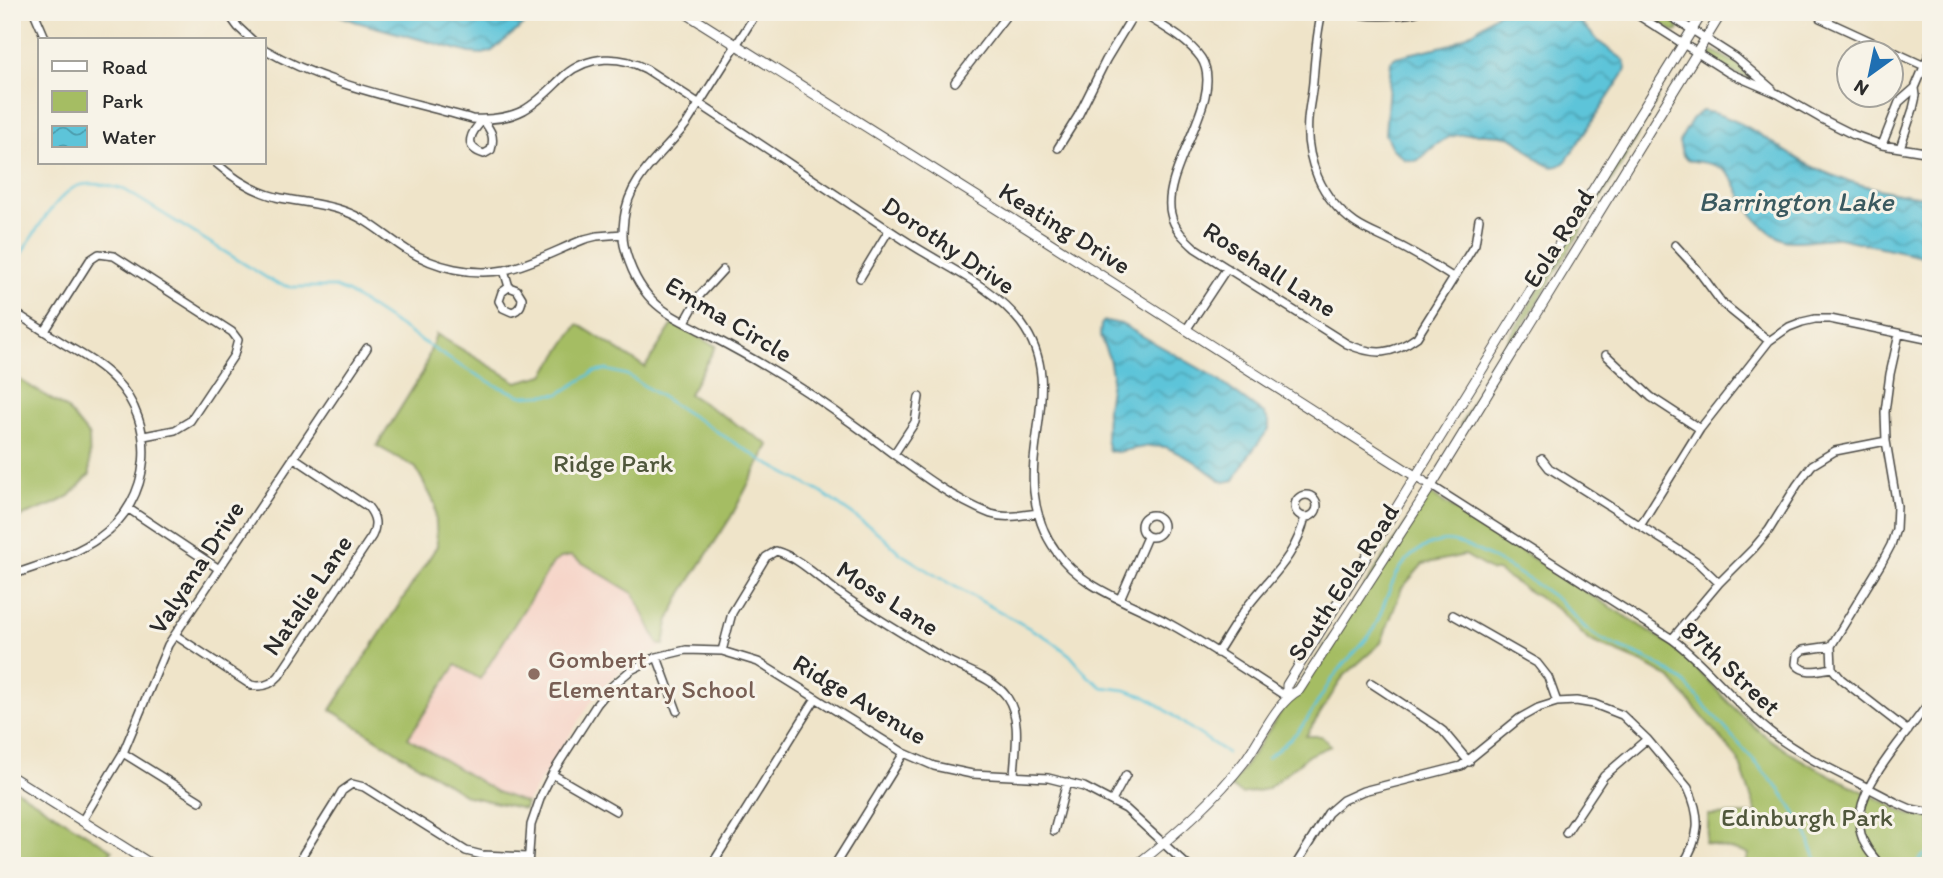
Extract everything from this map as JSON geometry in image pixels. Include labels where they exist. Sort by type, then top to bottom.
[{"type":"street","points":[[34,12],[45,38]]},
{"type":"street","points":[[227,12],[250,38]]},
{"type":"street","name":"Keating Drive","points":[[684,12],[1424,481]]},
{"type":"street","name":"Emma Circle","points":[[757,12],[682,129],[634,184],[625,212],[623,234],[631,268],[639,284],[659,306],[810,394],[941,487],[989,513],[1006,517],[1038,513]]},
{"type":"street","points":[[955,82],[1009,12]]},
{"type":"street","points":[[1058,148],[1135,12]]},
{"type":"street","name":"Rosehall Lane","points":[[1140,12],[1187,43],[1200,57],[1207,70],[1203,101],[1171,191],[1171,215],[1176,228],[1195,248],[1347,344],[1362,351],[1391,352],[1417,337],[1475,244],[1479,219]]},
{"type":"street","points":[[1322,12],[1315,45],[1307,145],[1323,189],[1341,212],[1356,224],[1399,245],[1454,278]]},
{"type":"street","points":[[1343,12],[1373,17],[1417,12]]},
{"type":"street","points":[[1633,12],[1729,73],[1778,93],[1843,130],[1882,145],[1931,153]]},
{"type":"street","points":[[1664,12],[1736,58],[1778,93]]},
{"type":"street","name":"Eola Road","points":[[1424,481],[1703,12]]},
{"type":"street","name":"Eola Road","points":[[1424,481],[1722,12]]},
{"type":"street","points":[[1820,18],[1927,67]]},
{"type":"street","name":"Dorothy Drive","points":[[266,50],[325,78],[472,119],[500,119],[524,110],[567,73],[596,59],[622,60],[638,65],[700,103],[1008,307],[1030,337],[1040,365],[1043,394],[1034,493],[1038,513],[1049,540],[1064,562],[1092,585],[1168,623],[1287,697]]},
{"type":"street","points":[[1882,145],[1899,102],[1915,88],[1927,67],[1931,50]]},
{"type":"street","points":[[1900,148],[1913,109],[1915,88]]},
{"type":"street","points":[[217,164],[245,185],[266,194],[351,214],[369,223],[407,250],[454,269],[504,270],[585,239],[623,234]]},
{"type":"street","points":[[860,278],[889,230]]},
{"type":"street","points":[[1675,245],[1698,269],[1722,303],[1769,341]]},
{"type":"street","points":[[44,331],[90,260],[99,254],[114,257],[232,331],[237,340],[234,355],[193,417],[175,430],[144,436]]},
{"type":"street","points":[[1186,330],[1227,268]]},
{"type":"street","points":[[504,270],[509,287]]},
{"type":"street","points":[[685,322],[700,295],[723,270]]},
{"type":"street","points":[[12,311],[99,365],[115,379],[135,409],[144,436],[142,477],[129,509],[111,529],[69,554],[12,575]]},
{"type":"street","points":[[1640,526],[1700,429],[1769,341],[1789,327],[1815,318],[1931,340]]},
{"type":"street","points":[[1899,334],[1885,412],[1886,441],[1897,506],[1896,528],[1882,562],[1831,646],[1832,668],[1841,679],[1908,731]]},
{"type":"street","name":"Valyana Drive","points":[[82,821],[123,753],[175,635],[367,348]]},
{"type":"street","points":[[1606,355],[1651,397],[1700,429]]},
{"type":"street","points":[[894,454],[915,422],[919,397]]},
{"type":"street","points":[[1672,639],[1719,583],[1769,530],[1812,465],[1835,451],[1886,441]]},
{"type":"street","name":"Natalie Lane","points":[[175,635],[247,682],[259,686],[272,683],[372,536],[375,519],[368,507],[293,457]]},
{"type":"street","points":[[1542,459],[1549,468],[1696,561],[1719,583]]},
{"type":"street","name":"87th Street","points":[[1424,481],[1672,639],[1772,734],[1870,788]]},
{"type":"street","name":"South Eola Road","points":[[1287,697],[1287,685],[1424,481]]},
{"type":"street","name":"South Eola Road","points":[[1135,866],[1197,814],[1244,761],[1287,697],[1299,690],[1424,481]]},
{"type":"street","points":[[129,509],[219,569]]},
{"type":"street","points":[[1217,653],[1244,610],[1290,555],[1305,517]]},
{"type":"street","points":[[1120,599],[1147,537]]},
{"type":"street","name":"Moss Lane","points":[[722,651],[732,613],[766,558],[776,551],[789,555],[842,595],[936,654],[1001,690],[1015,715],[1014,776]]},
{"type":"street","points":[[1453,615],[1537,663],[1548,677],[1557,702]]},
{"type":"street","points":[[1831,646],[1803,649],[1797,655],[1796,664],[1801,669],[1810,671],[1832,668]]},
{"type":"street","name":"Ridge Avenue","points":[[528,861],[533,816],[541,796],[597,704],[612,686],[631,670],[657,657],[686,650],[722,651],[758,662],[904,753],[934,766],[972,774],[1067,782],[1084,787],[1112,801],[1144,824],[1188,866]]},
{"type":"street","points":[[657,657],[677,711]]},
{"type":"street","points":[[1371,683],[1443,731],[1469,762]]},
{"type":"street","points":[[711,866],[816,698]]},
{"type":"street","points":[[1881,866],[1868,849],[1860,832],[1860,813],[1880,768],[1931,699]]},
{"type":"street","points":[[1295,866],[1328,813],[1343,800],[1363,791],[1452,770],[1469,762],[1520,718],[1557,702],[1586,702],[1605,707],[1630,722],[1682,779],[1697,813],[1696,837],[1682,866]]},
{"type":"street","points":[[1566,833],[1604,776],[1647,739]]},
{"type":"street","points":[[123,753],[200,801]]},
{"type":"street","points":[[834,866],[904,753]]},
{"type":"street","points":[[552,774],[616,811]]},
{"type":"street","points":[[1112,801],[1126,775]]},
{"type":"street","points":[[12,777],[154,866]]},
{"type":"street","points":[[1054,831],[1067,782]]},
{"type":"street","points":[[300,866],[303,854],[342,791],[352,784],[364,787],[466,851],[528,861]]},
{"type":"street","points":[[1870,788],[1911,809],[1931,813]]},
{"type":"shaded area","name":"Gombert Elementary School","points":[[572,556],[634,594],[661,648],[632,662],[608,682],[591,702],[526,803],[497,792],[408,738],[456,665],[460,666],[504,639],[553,563]]},
{"type":"green space","points":[[1642,12],[1667,18],[1679,28],[1678,31],[1674,32]]},
{"type":"green space","points":[[1714,51],[1735,63],[1754,79],[1730,71],[1711,58],[1709,55]]},
{"type":"green space","points":[[1656,98],[1619,169],[1461,426],[1497,358]]},
{"type":"green space","name":"Ridge Park","points":[[578,324],[645,367],[673,324],[716,346],[689,394],[769,445],[731,517],[682,593],[668,622],[664,645],[659,645],[634,594],[571,556],[553,563],[480,679],[456,665],[408,738],[497,792],[526,803],[524,809],[467,796],[331,710],[437,546],[435,504],[416,468],[377,446],[423,372],[436,334],[517,382],[544,375]]},
{"type":"green space","points":[[12,375],[67,409],[89,436],[90,474],[70,496],[12,520]]},
{"type":"green space","name":"Edinburgh Park","points":[[1429,493],[1671,645],[1739,713],[1778,745],[1810,765],[1910,815],[1931,818],[1931,866],[1745,866],[1749,854],[1705,843],[1708,815],[1757,814],[1738,759],[1671,679],[1643,663],[1588,640],[1560,611],[1497,571],[1492,571],[1465,555],[1423,564],[1402,588],[1381,643],[1343,677],[1306,736],[1321,736],[1331,746],[1309,755],[1267,789],[1242,794],[1231,787],[1423,498]]},
{"type":"green space","points":[[12,787],[112,850],[102,866],[12,866]]},
{"type":"water","points":[[331,12],[539,12],[492,51],[483,54],[470,53],[357,22]]},
{"type":"water","points":[[1499,12],[1572,12],[1599,42],[1624,60],[1626,69],[1566,161],[1559,166],[1552,167],[1538,160],[1513,138],[1486,134],[1455,135],[1442,141],[1418,160],[1404,159],[1392,148],[1385,134],[1391,61],[1396,57],[1452,44]]},
{"type":"water","name":"Barrington Lake","points":[[1702,111],[1744,125],[1807,164],[1836,177],[1883,190],[1931,198],[1931,258],[1839,238],[1789,241],[1773,234],[1750,212],[1733,179],[1724,170],[1711,164],[1687,160],[1682,154],[1679,142],[1692,119]]},
{"type":"water","points":[[1106,321],[1121,324],[1211,375],[1264,414],[1269,421],[1269,429],[1234,480],[1220,480],[1194,461],[1166,447],[1149,446],[1109,451],[1106,439],[1107,408],[1112,374],[1100,336],[1101,325]]},
{"type":"waterway","points":[[12,269],[62,197],[81,185],[103,185],[125,190],[275,283],[290,287],[335,287],[347,292],[454,362],[495,385],[522,396],[559,394],[594,372],[607,370],[627,375],[765,462],[822,493],[880,534],[901,554],[1049,639],[1070,655],[1088,676],[1102,687],[1144,696],[1227,753]]},
{"type":"waterway","points":[[1267,758],[1299,730],[1335,675],[1371,634],[1397,573],[1409,558],[1424,547],[1453,542],[1465,545],[1513,570],[1557,600],[1596,636],[1652,661],[1683,681],[1781,791],[1807,832],[1820,866]]},
{"type":"waterway","points":[[1917,866],[1920,859],[1931,851]]},
{"type":"place","name":"Gombert Elementary School","points":[[534,674]]}]
